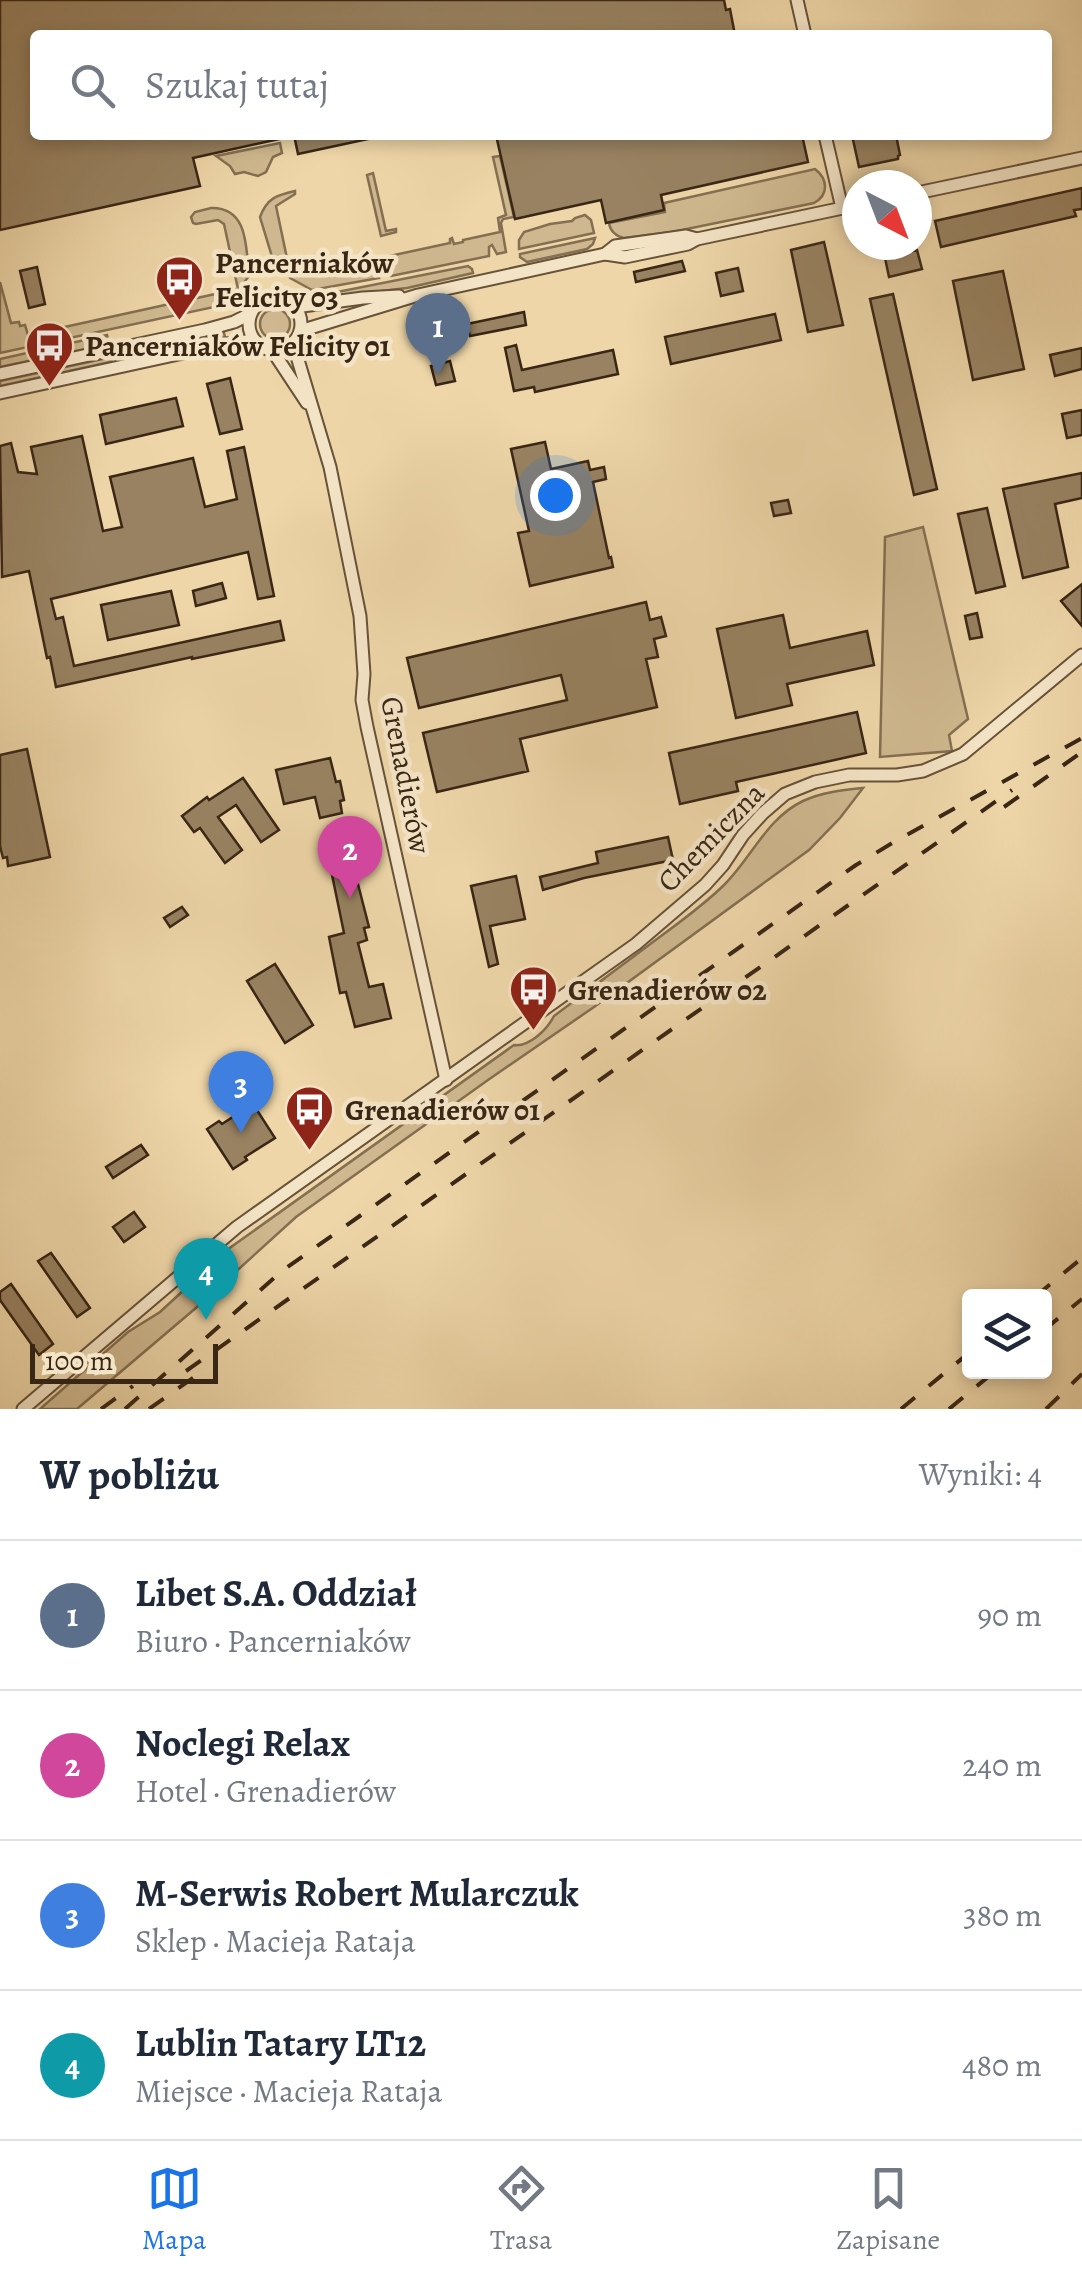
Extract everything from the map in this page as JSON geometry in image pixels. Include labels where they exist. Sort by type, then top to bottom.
[{"type":"street","points":[[798,0],[804,30]]},
{"type":"street","points":[[316,420],[297,337],[300,314],[285,300],[270,298],[255,306],[248,323],[254,340],[272,350],[287,347],[297,337],[418,295],[605,254],[625,257],[842,208],[827,140]]},
{"type":"street","points":[[932,190],[1082,158]]},
{"type":"street","points":[[295,307],[418,295]]},
{"type":"street","points":[[0,374],[205,330],[250,314]]},
{"type":"street","points":[[0,393],[254,340]]},
{"type":"street","points":[[272,350],[316,420]]},
{"type":"street","name":"Grenadierów","points":[[316,420],[330,467],[360,616],[362,700],[367,727],[446,1080]]},
{"type":"street","name":"Chemiczna","points":[[23,1409],[236,1227],[636,944],[705,886],[743,835],[786,794],[832,778],[897,775],[944,763],[962,754],[1082,654]]},
{"type":"shaded area","points":[[280,143],[282,153],[273,157],[266,172],[258,176],[235,174],[216,156]]},
{"type":"shaded area","points":[[500,156],[514,217],[501,223],[506,252],[497,254],[492,245],[489,256],[389,275],[385,257],[450,243],[452,238],[454,244],[500,232],[498,218],[506,215],[493,157]]},
{"type":"shaded area","points":[[815,169],[825,187],[814,203],[624,238],[614,233],[609,223],[665,212],[664,203]]},
{"type":"shaded area","points":[[373,173],[386,231],[396,229],[381,236],[367,175]]},
{"type":"shaded area","points":[[295,191],[276,206],[288,263],[276,270],[260,217],[273,198]]},
{"type":"shaded area","points":[[211,208],[233,214],[246,242],[249,276],[228,304],[0,353],[0,282],[11,323],[25,325],[28,335],[238,289],[224,224],[218,220],[196,224],[191,217]]},
{"type":"shaded area","points":[[585,215],[591,220],[594,233],[519,249],[524,232]]},
{"type":"shaded area","points":[[595,238],[587,249],[527,262],[520,257],[520,254]]},
{"type":"shaded area","points":[[376,259],[379,278],[312,290],[290,278],[288,270],[294,266],[297,276]]},
{"type":"shaded area","points":[[468,266],[473,273],[407,288],[322,298],[322,295]]},
{"type":"shaded area","points":[[275,309],[286,313],[290,324],[286,335],[275,339],[264,335],[260,324],[264,313]]},
{"type":"shaded area","points":[[224,333],[225,337],[0,386],[0,381]]},
{"type":"shaded area","points":[[107,335],[109,344],[0,367],[0,359]]},
{"type":"shaded area","points":[[923,527],[968,719],[949,735],[952,751],[880,757],[885,537]]},
{"type":"shaded area","points":[[863,788],[809,850],[296,1217],[77,1409],[40,1409],[128,1332],[160,1312],[210,1262],[514,1045],[537,1036],[554,1016],[699,907],[725,884],[790,808],[818,795]]},
{"type":"building","points":[[0,0],[724,0],[726,10],[730,9],[734,30],[30,30],[30,140],[274,140],[193,158],[200,186],[0,230]]},
{"type":"building","points":[[295,140],[363,140],[298,154]]},
{"type":"building","points":[[497,140],[803,140],[808,162],[661,195],[664,210],[606,223],[601,200],[515,219]]},
{"type":"building","points":[[853,140],[897,140],[898,159],[859,167]]},
{"type":"building","points":[[1082,188],[1082,209],[1074,210],[1076,216],[941,247],[935,221]]},
{"type":"building","points":[[824,242],[843,325],[808,332],[791,250]]},
{"type":"building","points":[[885,260],[920,260],[922,269],[889,277]]},
{"type":"building","points":[[682,261],[685,271],[636,282],[634,272]]},
{"type":"building","points":[[37,267],[45,304],[29,308],[20,271]]},
{"type":"building","points":[[738,268],[743,291],[721,296],[716,273]]},
{"type":"building","points":[[1003,271],[1024,369],[973,380],[953,281]]},
{"type":"building","points":[[893,294],[937,489],[914,495],[870,299]]},
{"type":"building","points":[[524,312],[526,325],[470,336],[467,324]]},
{"type":"building","points":[[775,314],[781,340],[671,364],[665,337]]},
{"type":"building","points":[[516,345],[522,370],[613,350],[618,374],[535,392],[534,387],[514,391],[505,348]]},
{"type":"building","points":[[1082,348],[1082,369],[1055,376],[1050,355]]},
{"type":"building","points":[[450,361],[455,381],[436,385],[431,366]]},
{"type":"building","points":[[230,378],[242,429],[220,434],[207,384]]},
{"type":"building","points":[[176,398],[183,426],[106,444],[100,415]]},
{"type":"building","points":[[1082,410],[1082,435],[1067,438],[1062,414]]},
{"type":"building","points":[[82,436],[103,531],[122,527],[110,477],[193,458],[205,507],[237,499],[227,451],[244,447],[274,596],[258,599],[248,552],[51,599],[56,619],[63,617],[74,666],[280,621],[284,640],[56,687],[29,571],[2,577],[0,446],[11,443],[18,472],[37,474],[31,447]]},
{"type":"building","points":[[545,442],[551,469],[588,461],[590,470],[604,467],[606,479],[593,482],[613,567],[530,586],[518,533],[529,531],[511,449]]},
{"type":"building","points":[[1082,473],[1082,498],[1055,504],[1068,567],[1023,578],[1003,489]]},
{"type":"building","points":[[788,500],[791,513],[774,516],[771,503]]},
{"type":"building","points":[[987,508],[1005,586],[976,593],[958,514]]},
{"type":"building","points":[[222,583],[226,598],[196,606],[193,591]]},
{"type":"building","points":[[1082,584],[1082,626],[1061,601]]},
{"type":"building","points":[[171,591],[179,625],[108,640],[101,605]]},
{"type":"building","points":[[646,602],[650,620],[661,617],[666,636],[654,639],[658,657],[646,659],[657,707],[520,739],[528,771],[437,792],[423,733],[567,700],[561,675],[419,708],[407,658]]},
{"type":"building","points":[[977,613],[982,637],[970,639],[965,616]]},
{"type":"building","points":[[783,615],[790,648],[867,631],[874,665],[787,684],[792,705],[736,718],[717,629]]},
{"type":"building","points":[[857,712],[866,753],[736,782],[738,791],[680,804],[669,753]]},
{"type":"building","points":[[27,749],[50,857],[8,866],[0,846],[0,755]]},
{"type":"building","points":[[330,758],[336,782],[340,781],[342,813],[320,818],[315,797],[284,804],[276,770]]},
{"type":"building","points":[[243,778],[279,830],[261,842],[236,805],[218,817],[242,850],[225,863],[200,828],[194,832],[182,816]]},
{"type":"building","points":[[668,837],[673,860],[543,890],[540,877],[598,863],[596,852]]},
{"type":"building","points":[[351,857],[369,927],[364,928],[367,940],[358,943],[369,987],[383,984],[391,1018],[355,1027],[346,992],[340,993],[329,937],[344,933],[330,865]]},
{"type":"building","points":[[516,876],[525,919],[490,926],[498,964],[489,967],[471,886]]},
{"type":"building","points":[[182,907],[188,915],[170,927],[164,918]]},
{"type":"building","points":[[275,964],[313,1025],[285,1043],[247,981]]},
{"type":"building","points":[[258,1066],[268,1081],[239,1100],[229,1085]]},
{"type":"building","points":[[253,1104],[275,1138],[233,1169],[207,1129]]},
{"type":"building","points":[[141,1145],[148,1155],[113,1178],[106,1167]]},
{"type":"building","points":[[134,1212],[145,1227],[124,1242],[113,1227]]},
{"type":"building","points":[[51,1253],[90,1308],[77,1317],[38,1261]]},
{"type":"building","points":[[11,1284],[53,1344],[39,1355],[0,1300],[0,1292]]},
{"type":"railway","points":[[125,1409],[282,1271],[856,865],[1082,738]]},
{"type":"railway","points":[[1004,807],[1082,752]]},
{"type":"railway","points":[[186,1371],[1012,790]]},
{"type":"railway","points":[[1044,1289],[1082,1258]]},
{"type":"railway","points":[[1052,1323],[1082,1299]]},
{"type":"railway","points":[[901,1409],[962,1359]]},
{"type":"railway","points":[[149,1409],[207,1368]]},
{"type":"railway","points":[[1046,1409],[1082,1374]]},
{"type":"railway","points":[[949,1409],[985,1379]]},
{"type":"railway","points":[[101,1409],[133,1386]]},
{"type":"place","name":"Pancerniaków Felicity 03","points":[[180,322]]},
{"type":"place","name":"Libet S.A. Oddział","points":[[438,375]]},
{"type":"place","name":"Pancerniaków Felicity 01","points":[[50,388]]},
{"type":"place","name":"Noclegi Relax","points":[[350,898]]},
{"type":"place","name":"Grenadierów 02","points":[[533,1032]]},
{"type":"place","name":"M-Serwis Robert Mularczuk","points":[[241,1133]]},
{"type":"place","name":"Grenadierów 01","points":[[310,1152]]},
{"type":"place","name":"Lublin Tatary LT12","points":[[206,1320]]}]
